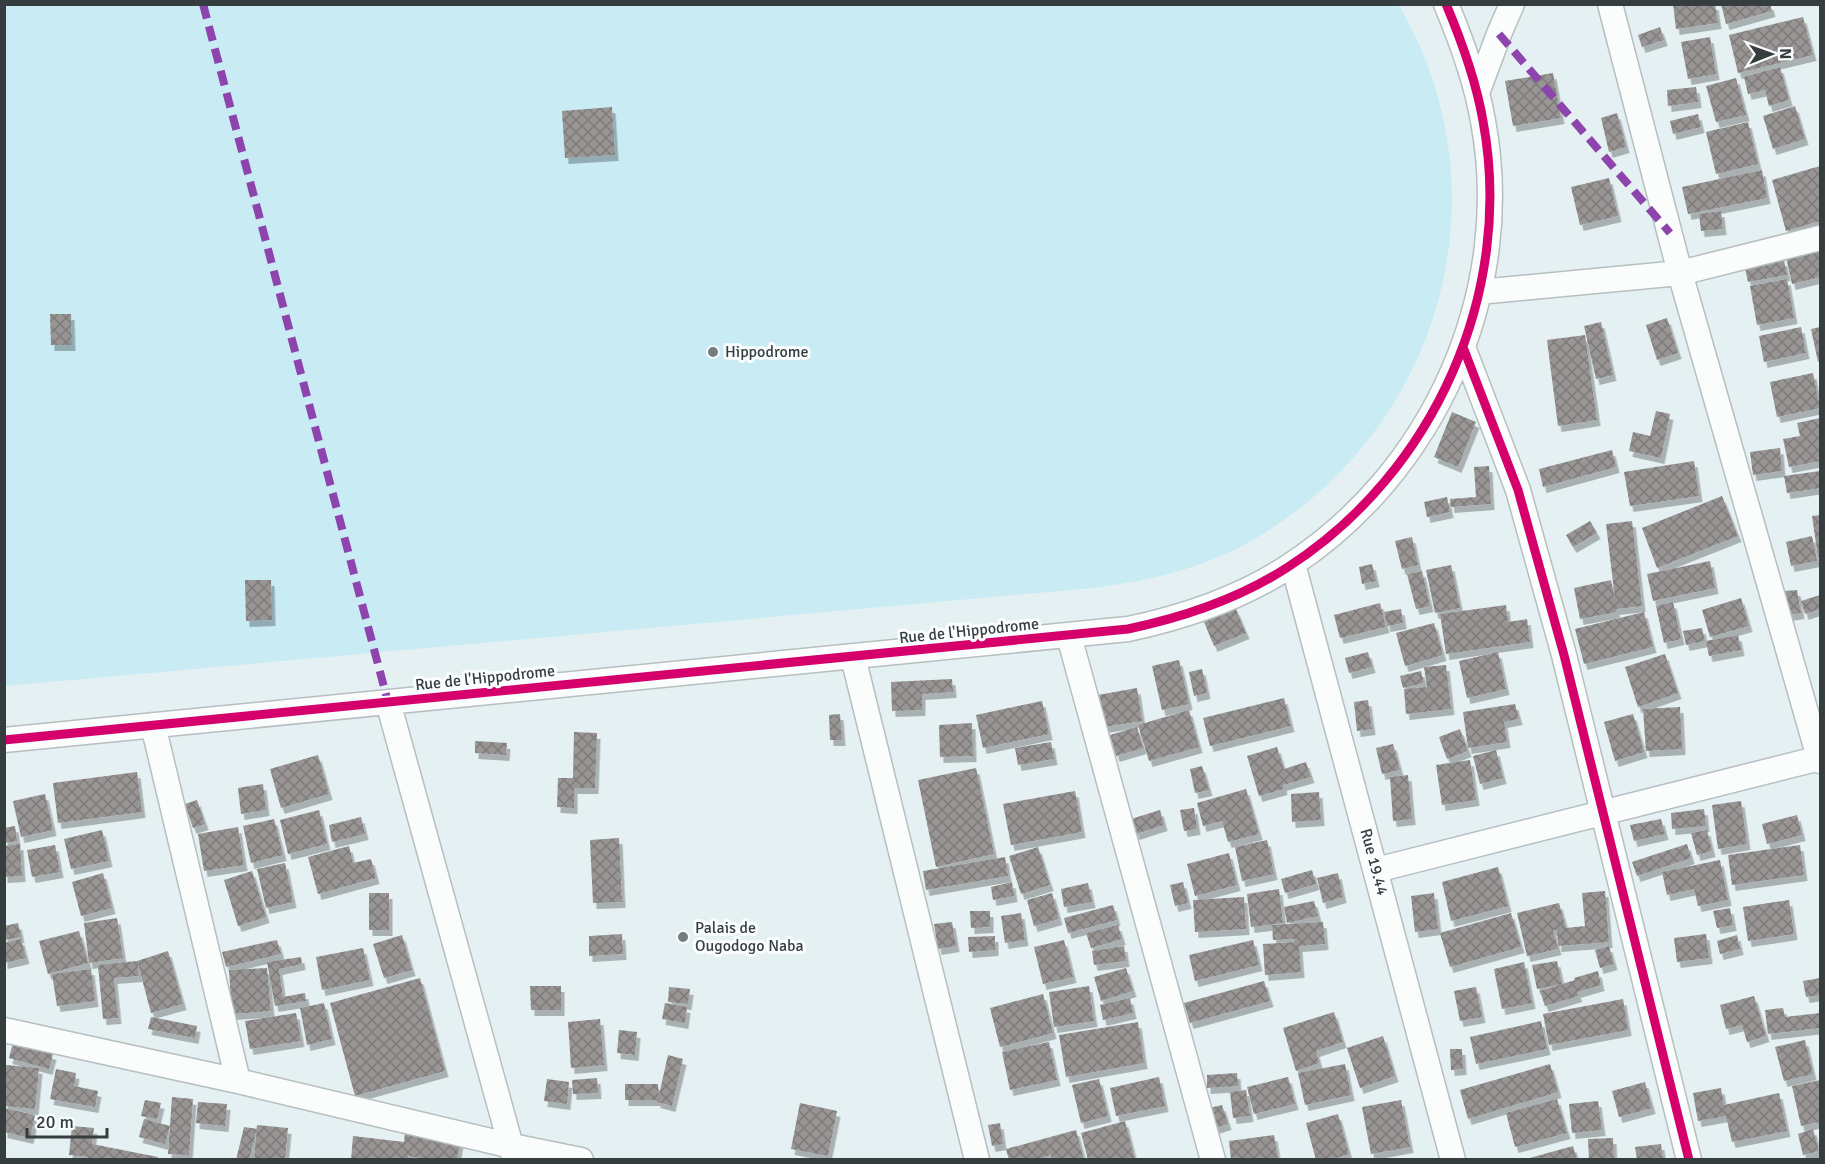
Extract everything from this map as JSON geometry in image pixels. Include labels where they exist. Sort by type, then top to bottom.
[{"type":"street","name":"Rue de l'Hippodrome","points":[[4,740],[1128,629],[1170,620],[1250,589],[1293,564],[1322,543],[1384,483],[1434,413],[1463,347],[1479,292],[1486,250],[1490,207],[1489,164],[1484,121],[1477,93],[1460,38],[1446,4]]},
{"type":"street","points":[[1477,93],[1512,4]]},
{"type":"street","points":[[1376,870],[1820,759],[1680,273],[1610,4]]},
{"type":"street","points":[[1479,292],[1680,273],[1821,238]]},
{"type":"street","points":[[1463,347],[1518,490],[1564,655],[1689,1160]]},
{"type":"street","name":"Rue 19.44","points":[[1293,564],[1454,1160]]},
{"type":"street","points":[[1069,636],[1213,1160]]},
{"type":"street","points":[[853,657],[977,1160]]},
{"type":"street","points":[[388,702],[513,1153]]},
{"type":"street","points":[[153,725],[238,1081]]},
{"type":"street","points":[[4,1030],[238,1081],[513,1153],[581,1160]]},
{"type":"shaded area","name":"Hippodrome","points":[[1398,4],[1432,77],[1449,153],[1451,230],[1437,304],[1409,375],[1368,440],[1315,496],[1249,542],[1231,551],[1193,567],[1134,582],[1093,588],[5,686],[5,5]]},
{"type":"building","points":[[1673,4],[1715,4],[1718,23],[1676,29]]},
{"type":"building","points":[[1721,4],[1770,4],[1772,11],[1726,24]]},
{"type":"building","points":[[1803,17],[1813,55],[1738,73],[1729,35]]},
{"type":"building","points":[[1660,27],[1664,40],[1642,47],[1638,35]]},
{"type":"building","points":[[1710,37],[1716,74],[1688,79],[1681,42]]},
{"type":"building","points":[[1780,67],[1789,100],[1769,106],[1765,90],[1748,94],[1744,77]]},
{"type":"building","points":[[1553,73],[1561,118],[1513,126],[1505,81]]},
{"type":"building","points":[[1736,78],[1746,115],[1716,122],[1706,86]]},
{"type":"building","points":[[1696,87],[1698,102],[1668,106],[1667,90]]},
{"type":"building","points":[[1795,106],[1805,139],[1773,149],[1763,116]]},
{"type":"building","points":[[612,107],[615,155],[565,158],[562,111]]},
{"type":"building","points":[[1617,113],[1626,147],[1609,152],[1601,118]]},
{"type":"building","points":[[1698,114],[1701,127],[1673,134],[1670,121]]},
{"type":"building","points":[[1748,122],[1758,164],[1716,174],[1706,132]]},
{"type":"building","points":[[1820,166],[1820,221],[1786,231],[1772,180]]},
{"type":"building","points":[[1762,170],[1767,198],[1688,214],[1682,187]]},
{"type":"building","points":[[1609,178],[1618,216],[1580,225],[1571,187]]},
{"type":"building","points":[[1721,211],[1723,229],[1701,231],[1699,214]]},
{"type":"building","points":[[1820,250],[1820,277],[1792,284],[1786,257]]},
{"type":"building","points":[[1784,260],[1787,275],[1748,282],[1745,268]]},
{"type":"building","points":[[1787,279],[1794,318],[1757,325],[1750,286]]},
{"type":"building","points":[[50,314],[71,314],[72,345],[51,345]]},
{"type":"building","points":[[1667,318],[1678,353],[1657,360],[1646,325]]},
{"type":"building","points":[[1601,322],[1613,375],[1596,379],[1584,326]]},
{"type":"building","points":[[1801,327],[1806,353],[1764,362],[1759,336]]},
{"type":"building","points":[[1820,327],[1820,361],[1818,362],[1811,329]]},
{"type":"building","points":[[1585,335],[1597,420],[1558,426],[1547,340]]},
{"type":"building","points":[[1813,373],[1820,408],[1777,417],[1770,382]]},
{"type":"building","points":[[1656,411],[1670,414],[1661,458],[1629,451],[1633,432],[1650,436]]},
{"type":"building","points":[[1452,412],[1476,422],[1458,467],[1434,457]]},
{"type":"building","points":[[1820,418],[1820,461],[1789,467],[1783,439],[1800,436],[1797,423]]},
{"type":"building","points":[[1780,448],[1782,471],[1753,475],[1750,452]]},
{"type":"building","points":[[1612,450],[1616,467],[1543,487],[1539,469]]},
{"type":"building","points":[[1694,461],[1699,496],[1630,506],[1624,472]]},
{"type":"building","points":[[1489,466],[1491,504],[1451,507],[1450,499],[1476,497],[1474,467]]},
{"type":"building","points":[[1820,471],[1820,488],[1787,493],[1784,476]]},
{"type":"building","points":[[1722,496],[1738,536],[1657,568],[1642,528]]},
{"type":"building","points":[[1447,497],[1450,512],[1427,517],[1424,502]]},
{"type":"building","points":[[1820,515],[1820,557],[1818,557],[1812,516]]},
{"type":"building","points":[[1590,521],[1597,533],[1573,547],[1566,535]]},
{"type":"building","points":[[1632,521],[1642,606],[1616,609],[1617,612],[1580,619],[1574,588],[1611,580],[1615,599],[1606,524]]},
{"type":"building","points":[[1812,536],[1817,561],[1791,566],[1786,542]]},
{"type":"building","points":[[1412,537],[1418,565],[1402,569],[1395,541]]},
{"type":"building","points":[[1710,561],[1715,588],[1653,601],[1647,574]]},
{"type":"building","points":[[1372,564],[1376,581],[1362,584],[1359,567]]},
{"type":"building","points":[[1451,565],[1460,608],[1435,613],[1426,570]]},
{"type":"building","points":[[1422,571],[1430,606],[1416,609],[1407,574]]},
{"type":"building","points":[[245,580],[271,580],[272,620],[246,621]]},
{"type":"building","points":[[1797,590],[1801,613],[1788,615],[1785,591]]},
{"type":"building","points":[[1820,595],[1820,609],[1805,614],[1801,601]]},
{"type":"building","points":[[1741,598],[1749,626],[1710,637],[1702,610]]},
{"type":"building","points":[[1673,602],[1681,639],[1664,643],[1656,606]]},
{"type":"building","points":[[1380,603],[1386,627],[1340,638],[1334,615]]},
{"type":"building","points":[[1506,605],[1508,622],[1527,619],[1530,642],[1446,654],[1440,614]]},
{"type":"building","points":[[1236,609],[1246,633],[1214,646],[1204,622]]},
{"type":"building","points":[[1401,609],[1403,623],[1387,626],[1384,612]]},
{"type":"building","points":[[1644,612],[1653,647],[1584,664],[1575,629]]},
{"type":"building","points":[[1434,623],[1443,655],[1405,666],[1396,633]]},
{"type":"building","points":[[1702,628],[1705,641],[1686,645],[1683,631]]},
{"type":"building","points":[[1738,635],[1741,650],[1709,656],[1706,641]]},
{"type":"building","points":[[1368,652],[1372,667],[1349,673],[1345,658]]},
{"type":"building","points":[[1498,652],[1506,689],[1467,698],[1459,661]]},
{"type":"building","points":[[1665,654],[1678,693],[1638,707],[1625,667]]},
{"type":"building","points":[[1179,660],[1189,704],[1162,710],[1152,666]]},
{"type":"building","points":[[1446,665],[1451,709],[1406,714],[1404,689],[1427,687],[1424,667]]},
{"type":"building","points":[[1202,669],[1207,693],[1194,696],[1189,672]]},
{"type":"building","points":[[1421,671],[1424,683],[1403,688],[1400,676]]},
{"type":"building","points":[[952,679],[953,692],[922,694],[922,710],[892,711],[891,682]]},
{"type":"building","points":[[1137,688],[1142,721],[1104,727],[1098,695]]},
{"type":"building","points":[[1284,698],[1291,726],[1210,746],[1203,718]]},
{"type":"building","points":[[1368,700],[1372,729],[1357,731],[1354,702]]},
{"type":"building","points":[[1042,701],[1049,734],[983,748],[976,715]]},
{"type":"building","points":[[1515,704],[1519,719],[1504,722],[1507,742],[1468,748],[1463,712]]},
{"type":"building","points":[[1680,707],[1682,749],[1646,751],[1643,709]]},
{"type":"building","points":[[1189,710],[1199,747],[1149,761],[1138,725]]},
{"type":"building","points":[[840,714],[842,740],[830,740],[829,715]]},
{"type":"building","points":[[1633,714],[1644,752],[1615,761],[1604,722]]},
{"type":"building","points":[[972,723],[973,756],[940,757],[939,725]]},
{"type":"building","points":[[1137,727],[1143,748],[1116,756],[1110,735]]},
{"type":"building","points":[[1460,729],[1468,751],[1447,759],[1439,737]]},
{"type":"building","points":[[574,732],[597,733],[595,788],[574,788],[574,808],[557,807],[558,778],[573,778]]},
{"type":"building","points":[[475,741],[507,743],[506,755],[475,753]]},
{"type":"building","points":[[1051,742],[1054,759],[1018,765],[1015,748]]},
{"type":"building","points":[[1393,744],[1400,770],[1382,774],[1376,748]]},
{"type":"building","points":[[1277,747],[1284,769],[1306,762],[1311,777],[1283,785],[1284,789],[1259,796],[1247,756]]},
{"type":"building","points":[[1496,750],[1503,778],[1480,784],[1473,756]]},
{"type":"building","points":[[318,755],[329,794],[281,808],[270,769]]},
{"type":"building","points":[[1470,760],[1476,800],[1442,805],[1436,765]]},
{"type":"building","points":[[1202,766],[1209,790],[1195,793],[1190,769]]},
{"type":"building","points":[[976,768],[994,854],[936,867],[918,780]]},
{"type":"building","points":[[137,772],[142,812],[58,823],[53,783]]},
{"type":"building","points":[[1408,775],[1412,819],[1393,821],[1390,777]]},
{"type":"building","points":[[263,784],[266,810],[241,814],[238,788]]},
{"type":"building","points":[[1246,789],[1259,834],[1228,842],[1222,821],[1203,826],[1197,803]]},
{"type":"building","points":[[1075,791],[1082,832],[1011,845],[1003,804]]},
{"type":"building","points":[[1319,792],[1321,820],[1292,822],[1291,794]]},
{"type":"building","points":[[45,794],[53,830],[21,837],[13,801]]},
{"type":"building","points":[[197,800],[205,824],[193,828],[185,804]]},
{"type":"building","points":[[1741,801],[1747,844],[1718,849],[1712,805]]},
{"type":"building","points":[[1194,808],[1197,829],[1184,831],[1180,810]]},
{"type":"building","points":[[1704,809],[1706,826],[1672,829],[1671,813]]},
{"type":"building","points":[[319,810],[327,844],[288,854],[280,820]]},
{"type":"building","points":[[1160,810],[1164,825],[1136,834],[1131,819]]},
{"type":"building","points":[[1797,815],[1802,835],[1767,844],[1762,824]]},
{"type":"building","points":[[361,817],[365,834],[332,842],[329,825]]},
{"type":"building","points":[[274,819],[283,855],[251,863],[243,826]]},
{"type":"building","points":[[1661,819],[1665,834],[1634,841],[1630,825]]},
{"type":"building","points":[[15,826],[17,841],[4,843],[4,828]]},
{"type":"building","points":[[238,827],[244,865],[204,871],[198,834]]},
{"type":"building","points":[[102,830],[109,861],[71,869],[64,839]]},
{"type":"building","points":[[1707,830],[1712,851],[1697,855],[1691,833]]},
{"type":"building","points":[[619,838],[622,902],[593,903],[590,840]]},
{"type":"building","points":[[1267,840],[1274,874],[1242,881],[1235,847]]},
{"type":"building","points":[[20,844],[22,876],[4,877],[4,846]]},
{"type":"building","points":[[1687,844],[1691,858],[1637,876],[1632,862]]},
{"type":"building","points":[[55,845],[60,872],[32,877],[27,850]]},
{"type":"building","points":[[1800,845],[1804,875],[1732,885],[1728,855]]},
{"type":"building","points":[[349,846],[353,863],[371,859],[376,878],[318,894],[308,857]]},
{"type":"building","points":[[1038,847],[1050,885],[1021,894],[1009,856]]},
{"type":"building","points":[[1229,853],[1237,885],[1195,896],[1187,864]]},
{"type":"building","points":[[1005,857],[1008,876],[926,890],[923,871]]},
{"type":"building","points":[[1720,860],[1728,900],[1698,906],[1694,889],[1667,895],[1662,872]]},
{"type":"building","points":[[285,863],[293,902],[266,908],[257,869]]},
{"type":"building","points":[[1498,867],[1508,906],[1451,921],[1442,882]]},
{"type":"building","points":[[1312,870],[1316,884],[1285,893],[1281,879]]},
{"type":"building","points":[[252,871],[266,917],[238,926],[224,880]]},
{"type":"building","points":[[103,873],[112,908],[81,916],[72,882]]},
{"type":"building","points":[[1338,873],[1343,897],[1323,903],[1317,878]]},
{"type":"building","points":[[1012,882],[1014,896],[993,900],[991,887]]},
{"type":"building","points":[[1183,882],[1188,903],[1175,906],[1170,885]]},
{"type":"building","points":[[1088,883],[1092,902],[1064,907],[1061,889]]},
{"type":"building","points":[[1279,889],[1283,923],[1251,927],[1247,894]]},
{"type":"building","points":[[1605,891],[1609,942],[1558,946],[1557,930],[1553,930],[1558,949],[1527,956],[1517,913],[1559,903],[1566,928],[1585,926],[1582,893]]},
{"type":"building","points":[[369,893],[389,893],[389,930],[369,930]]},
{"type":"building","points":[[1052,893],[1059,919],[1034,926],[1027,900]]},
{"type":"building","points":[[1434,893],[1438,929],[1415,932],[1411,896]]},
{"type":"building","points":[[1244,897],[1246,929],[1195,932],[1193,900]]},
{"type":"building","points":[[1789,900],[1794,934],[1748,941],[1743,907]]},
{"type":"building","points":[[1314,901],[1318,916],[1287,923],[1284,907]]},
{"type":"building","points":[[1113,905],[1117,920],[1068,933],[1064,918]]},
{"type":"building","points":[[1730,908],[1733,925],[1717,928],[1713,911]]},
{"type":"building","points":[[970,911],[990,911],[990,927],[971,928]]},
{"type":"building","points":[[1021,913],[1025,940],[1005,943],[1001,916]]},
{"type":"building","points":[[1511,913],[1521,947],[1450,967],[1440,933]]},
{"type":"building","points":[[117,918],[123,958],[89,963],[84,923]]},
{"type":"building","points":[[952,922],[956,946],[938,949],[934,924]]},
{"type":"building","points":[[1323,922],[1325,944],[1299,946],[1301,972],[1265,975],[1263,944],[1295,942],[1295,939],[1273,940],[1272,925]]},
{"type":"building","points":[[18,923],[21,937],[4,940],[4,926]]},
{"type":"building","points":[[1118,925],[1122,939],[1091,948],[1086,933]]},
{"type":"building","points":[[79,931],[88,963],[48,974],[39,941]]},
{"type":"building","points":[[622,934],[623,954],[589,956],[589,936]]},
{"type":"building","points":[[1706,934],[1709,958],[1677,962],[1674,938]]},
{"type":"building","points":[[402,935],[412,970],[384,978],[373,944]]},
{"type":"building","points":[[1737,935],[1740,949],[1720,954],[1717,941]]},
{"type":"building","points":[[995,936],[995,950],[969,952],[968,937]]},
{"type":"building","points":[[21,939],[26,958],[4,963],[4,943]]},
{"type":"building","points":[[277,940],[281,954],[226,967],[222,952]]},
{"type":"building","points":[[1064,940],[1073,977],[1043,984],[1034,947]]},
{"type":"building","points":[[1253,940],[1259,965],[1195,981],[1189,955]]},
{"type":"building","points":[[1124,946],[1126,961],[1094,965],[1092,951]]},
{"type":"building","points":[[1609,946],[1614,964],[1600,968],[1595,950]]},
{"type":"building","points":[[363,948],[370,980],[322,990],[316,957]]},
{"type":"building","points":[[168,951],[183,1004],[151,1013],[138,964],[139,976],[114,978],[118,1018],[103,1019],[98,965],[137,961]]},
{"type":"building","points":[[301,957],[302,964],[279,969],[283,997],[305,993],[306,1001],[275,1006],[267,962]]},
{"type":"building","points":[[1557,961],[1562,984],[1537,989],[1532,965]]},
{"type":"building","points":[[1524,962],[1532,1003],[1502,1009],[1494,969]]},
{"type":"building","points":[[267,968],[271,1011],[232,1014],[229,970]]},
{"type":"building","points":[[1126,968],[1133,991],[1101,1001],[1094,977]]},
{"type":"building","points":[[91,969],[95,1001],[57,1006],[52,974]]},
{"type":"building","points":[[1598,971],[1601,985],[1577,992],[1579,996],[1545,1006],[1540,991]]},
{"type":"building","points":[[420,978],[445,1071],[355,1096],[330,1003]]},
{"type":"building","points":[[1820,978],[1820,995],[1806,997],[1803,981]]},
{"type":"building","points":[[1264,981],[1270,1001],[1190,1023],[1184,1003]]},
{"type":"building","points":[[530,986],[561,986],[561,1010],[531,1010]]},
{"type":"building","points":[[1089,986],[1094,1021],[1054,1027],[1049,992]]},
{"type":"building","points":[[669,987],[690,989],[688,1004],[668,1002]]},
{"type":"building","points":[[1476,987],[1482,1017],[1460,1021],[1454,991]]},
{"type":"building","points":[[1043,994],[1053,1033],[1000,1047],[990,1008]]},
{"type":"building","points":[[1754,996],[1766,1036],[1747,1042],[1742,1025],[1726,1029],[1720,1005]]},
{"type":"building","points":[[1130,998],[1133,1013],[1103,1020],[1100,1005]]},
{"type":"building","points":[[1623,999],[1628,1030],[1549,1045],[1543,1014]]},
{"type":"building","points":[[324,1003],[332,1039],[307,1045],[300,1008]]},
{"type":"building","points":[[665,1003],[687,1007],[685,1023],[662,1019]]},
{"type":"building","points":[[1783,1008],[1785,1017],[1820,1013],[1820,1028],[1768,1034],[1765,1010]]},
{"type":"building","points":[[1334,1012],[1343,1042],[1316,1051],[1319,1063],[1296,1071],[1283,1028]]},
{"type":"building","points":[[296,1013],[301,1041],[250,1049],[245,1021]]},
{"type":"building","points":[[151,1017],[197,1026],[195,1038],[148,1029]]},
{"type":"building","points":[[600,1019],[604,1065],[571,1068],[568,1022]]},
{"type":"building","points":[[1541,1021],[1547,1049],[1476,1064],[1470,1037]]},
{"type":"building","points":[[1138,1022],[1144,1063],[1066,1077],[1059,1035]]},
{"type":"building","points":[[619,1030],[637,1032],[635,1055],[617,1053]]},
{"type":"building","points":[[1383,1036],[1395,1076],[1360,1088],[1347,1048]]},
{"type":"building","points":[[1805,1040],[1813,1074],[1784,1081],[1775,1047]]},
{"type":"building","points":[[1049,1042],[1057,1080],[1010,1090],[1002,1052]]},
{"type":"building","points":[[13,1043],[53,1054],[49,1069],[9,1058]]},
{"type":"building","points":[[1450,1049],[1462,1049],[1463,1069],[1451,1070]]},
{"type":"building","points":[[668,1055],[683,1059],[672,1106],[657,1102],[657,1100],[625,1100],[625,1084],[658,1084],[659,1095]]},
{"type":"building","points":[[1345,1064],[1351,1095],[1305,1105],[1298,1073]]},
{"type":"building","points":[[1550,1064],[1558,1092],[1468,1119],[1460,1090]]},
{"type":"building","points":[[6,1065],[39,1068],[35,1109],[4,1106]]},
{"type":"building","points":[[56,1069],[76,1073],[74,1086],[98,1091],[95,1107],[50,1099]]},
{"type":"building","points":[[1237,1073],[1238,1086],[1207,1088],[1207,1075]]},
{"type":"building","points":[[1159,1077],[1165,1106],[1116,1116],[1110,1088]]},
{"type":"building","points":[[1288,1077],[1295,1104],[1254,1114],[1247,1087]]},
{"type":"building","points":[[597,1078],[598,1093],[573,1094],[572,1080]]},
{"type":"building","points":[[547,1079],[569,1082],[567,1104],[544,1101]]},
{"type":"building","points":[[1099,1079],[1108,1116],[1081,1123],[1072,1085]]},
{"type":"building","points":[[1820,1080],[1820,1122],[1801,1126],[1792,1086]]},
{"type":"building","points":[[1645,1082],[1652,1108],[1619,1117],[1612,1091]]},
{"type":"building","points":[[1721,1088],[1724,1105],[1779,1093],[1787,1131],[1732,1142],[1726,1116],[1698,1121],[1693,1093]]},
{"type":"building","points":[[1246,1090],[1250,1116],[1233,1118],[1230,1092]]},
{"type":"building","points":[[172,1097],[193,1099],[189,1155],[168,1154]]},
{"type":"building","points":[[1557,1099],[1567,1133],[1515,1147],[1506,1113]]},
{"type":"building","points":[[145,1100],[161,1103],[157,1119],[141,1116]]},
{"type":"building","points":[[1401,1100],[1410,1147],[1371,1154],[1362,1107]]},
{"type":"building","points":[[1598,1101],[1602,1130],[1572,1133],[1569,1104]]},
{"type":"building","points":[[198,1102],[227,1104],[225,1126],[196,1123]]},
{"type":"building","points":[[800,1103],[837,1111],[828,1156],[791,1149]]},
{"type":"building","points":[[1222,1105],[1228,1124],[1215,1128],[1209,1108]]},
{"type":"building","points":[[4,1108],[35,1115],[30,1138],[4,1132]]},
{"type":"building","points":[[1338,1114],[1349,1154],[1331,1160],[1316,1160],[1306,1123]]},
{"type":"building","points":[[144,1119],[170,1126],[165,1144],[139,1137]]},
{"type":"building","points":[[1125,1121],[1135,1160],[1088,1160],[1081,1133]]},
{"type":"building","points":[[1000,1123],[1003,1144],[992,1146],[988,1125]]},
{"type":"building","points":[[257,1125],[288,1128],[285,1160],[254,1160]]},
{"type":"building","points":[[72,1126],[94,1128],[92,1144],[158,1157],[157,1160],[88,1160],[88,1157],[69,1155]]},
{"type":"building","points":[[244,1127],[257,1129],[249,1160],[236,1160]]},
{"type":"building","points":[[1813,1129],[1819,1151],[1803,1155],[1798,1134]]},
{"type":"building","points":[[1076,1130],[1084,1160],[1052,1160],[1051,1155],[1035,1160],[1009,1160],[1006,1149]]},
{"type":"building","points":[[405,1133],[460,1140],[457,1160],[433,1160],[408,1156],[408,1160],[351,1160],[353,1136],[404,1142]]},
{"type":"building","points":[[1274,1135],[1278,1160],[1231,1160],[1229,1141]]},
{"type":"building","points":[[1613,1138],[1614,1160],[1589,1160],[1588,1139]]},
{"type":"building","points":[[1661,1144],[1663,1160],[1637,1160],[1635,1147]]},
{"type":"building","points":[[1573,1146],[1577,1160],[1526,1160],[1526,1159]]},
{"type":"marked path","points":[[203,4],[388,702]]},
{"type":"marked path","points":[[1499,34],[1670,233]]},
{"type":"cycle path","points":[[4,740],[1128,629],[1191,613],[1231,598],[1288,567],[1340,528],[1385,482],[1422,430],[1452,373],[1474,312],[1487,250],[1490,185],[1483,121],[1477,91],[1446,4]]},
{"type":"cycle path","points":[[1463,347],[1518,490],[1564,655],[1689,1160]]},
{"type":"place","name":"Hippodrome","points":[[713,352]]},
{"type":"place","name":"Palais de Ougodogo Naba","points":[[683,937]]}]
